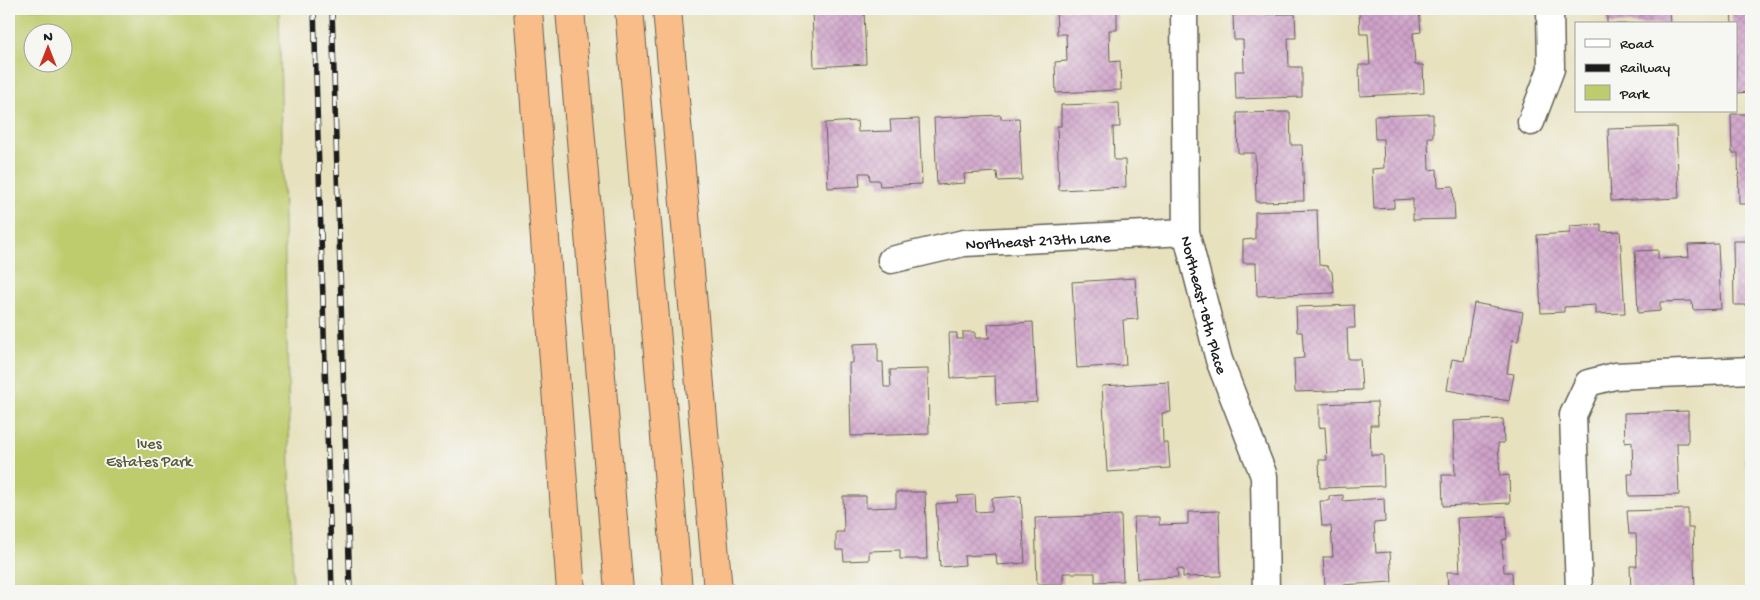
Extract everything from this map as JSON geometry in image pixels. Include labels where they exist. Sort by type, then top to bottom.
[{"type":"highway","points":[[528,9],[571,591]]},
{"type":"highway","points":[[570,9],[619,591]]},
{"type":"highway","points":[[629,9],[678,591]]},
{"type":"highway","points":[[667,9],[718,591]]},
{"type":"street","name":"Northeast 18th Place","points":[[1184,9],[1186,232],[1219,360],[1264,476],[1266,591]]},
{"type":"street","points":[[1531,122],[1550,69],[1550,9]]},
{"type":"street","name":"Northeast 213th Lane","points":[[891,260],[964,243],[1186,232]]},
{"type":"street","points":[[1579,591],[1573,415],[1588,384],[1615,376],[1751,370]]},
{"type":"green space","name":"Ives Estates Park","points":[[9,9],[279,9],[293,591],[9,591]]},
{"type":"building","points":[[812,9],[864,9],[866,64],[814,67]]},
{"type":"building","points":[[1056,9],[1117,9],[1117,30],[1109,30],[1110,62],[1120,61],[1121,90],[1056,93],[1055,62],[1067,61],[1066,34],[1057,34]]},
{"type":"building","points":[[1419,9],[1421,32],[1413,33],[1415,65],[1423,65],[1424,93],[1360,96],[1359,65],[1370,65],[1368,34],[1360,34],[1359,11]]},
{"type":"building","points":[[1607,9],[1669,9],[1670,22],[1607,22]]},
{"type":"building","points":[[1731,9],[1751,9],[1751,92],[1738,93],[1738,22],[1732,22]]},
{"type":"building","points":[[1295,14],[1296,38],[1288,38],[1289,67],[1302,67],[1302,97],[1236,99],[1235,71],[1244,71],[1243,40],[1234,40],[1233,15]]},
{"type":"building","points":[[1119,103],[1120,127],[1113,127],[1114,160],[1125,160],[1126,187],[1059,190],[1057,126],[1061,126],[1061,105]]},
{"type":"building","points":[[1290,112],[1291,145],[1302,145],[1304,201],[1256,202],[1255,153],[1238,153],[1237,113]]},
{"type":"building","points":[[1433,114],[1433,137],[1428,137],[1429,170],[1437,169],[1438,187],[1453,186],[1455,219],[1413,220],[1413,199],[1394,200],[1394,208],[1374,209],[1372,169],[1384,168],[1383,139],[1375,139],[1374,116]]},
{"type":"building","points":[[1731,114],[1751,114],[1751,204],[1739,204],[1738,153],[1732,153]]},
{"type":"building","points":[[1001,115],[1001,119],[1019,118],[1022,180],[998,181],[997,172],[964,174],[965,183],[937,185],[934,118]]},
{"type":"building","points":[[919,119],[922,184],[880,186],[879,180],[870,180],[869,173],[859,173],[860,186],[828,188],[825,123],[857,121],[858,132],[891,131],[890,120]]},
{"type":"building","points":[[1676,127],[1679,198],[1611,201],[1608,129]]},
{"type":"building","points":[[1317,210],[1319,265],[1327,266],[1332,272],[1334,293],[1257,296],[1256,263],[1243,263],[1243,240],[1255,239],[1255,212]]},
{"type":"building","points":[[1601,224],[1601,232],[1620,231],[1625,313],[1596,314],[1596,305],[1564,307],[1564,312],[1541,313],[1537,235],[1570,233],[1570,226]]},
{"type":"building","points":[[1733,241],[1751,241],[1751,305],[1734,305]]},
{"type":"building","points":[[1718,244],[1721,309],[1693,310],[1692,301],[1660,302],[1660,311],[1638,313],[1635,251],[1658,250],[1658,259],[1689,257],[1688,245]]},
{"type":"building","points":[[1135,278],[1138,319],[1123,320],[1126,365],[1077,368],[1072,282]]},
{"type":"building","points":[[1474,303],[1523,312],[1518,341],[1512,340],[1507,373],[1514,374],[1509,401],[1447,390],[1452,359],[1464,361]]},
{"type":"building","points":[[1354,305],[1355,328],[1347,328],[1348,359],[1360,359],[1362,390],[1295,392],[1294,359],[1304,358],[1302,332],[1297,332],[1296,307]]},
{"type":"building","points":[[1033,322],[1037,402],[996,405],[995,376],[951,378],[949,333],[957,333],[957,339],[963,339],[963,332],[975,332],[975,338],[989,338],[988,324]]},
{"type":"building","points":[[878,343],[878,362],[883,362],[884,387],[891,387],[890,370],[928,369],[929,434],[851,436],[849,363],[853,363],[853,344]]},
{"type":"building","points":[[1169,382],[1171,412],[1162,413],[1163,443],[1168,443],[1170,468],[1107,472],[1102,386]]},
{"type":"building","points":[[1377,402],[1378,425],[1370,425],[1371,455],[1383,455],[1384,486],[1320,488],[1319,460],[1327,460],[1325,427],[1319,428],[1319,404]]},
{"type":"building","points":[[1688,411],[1688,443],[1677,443],[1679,495],[1629,496],[1628,474],[1633,474],[1632,442],[1625,443],[1624,413]]},
{"type":"building","points":[[1503,419],[1504,443],[1498,443],[1500,476],[1509,475],[1510,503],[1443,506],[1442,475],[1455,475],[1453,421]]},
{"type":"building","points":[[1747,462],[1751,462],[1751,492],[1749,492]]},
{"type":"building","points":[[896,492],[925,492],[927,559],[900,559],[900,550],[869,551],[869,560],[844,561],[843,550],[836,550],[836,532],[844,532],[843,496],[866,496],[866,508],[896,507]]},
{"type":"building","points":[[975,495],[976,512],[992,511],[992,498],[1021,496],[1025,563],[997,565],[996,554],[964,556],[965,565],[940,567],[936,504],[958,502],[957,496]]},
{"type":"building","points":[[1343,495],[1343,501],[1384,498],[1385,522],[1374,523],[1376,553],[1390,552],[1392,582],[1325,586],[1323,557],[1333,557],[1331,526],[1322,526],[1320,501],[1329,501],[1329,496]]},
{"type":"building","points":[[1688,509],[1688,528],[1693,528],[1695,591],[1631,591],[1630,566],[1637,566],[1636,534],[1629,534],[1627,511]]},
{"type":"building","points":[[1219,511],[1221,576],[1183,577],[1183,569],[1177,569],[1178,577],[1137,579],[1134,517],[1159,517],[1159,525],[1188,524],[1188,512]]},
{"type":"building","points":[[1121,515],[1123,581],[1095,582],[1095,573],[1063,573],[1063,584],[1037,584],[1035,518]]},
{"type":"building","points":[[1506,516],[1507,539],[1502,540],[1504,572],[1512,572],[1513,591],[1448,591],[1447,572],[1460,572],[1457,518]]},
{"type":"railway","points":[[314,9],[332,591]]},
{"type":"railway","points":[[332,9],[350,591]]}]
